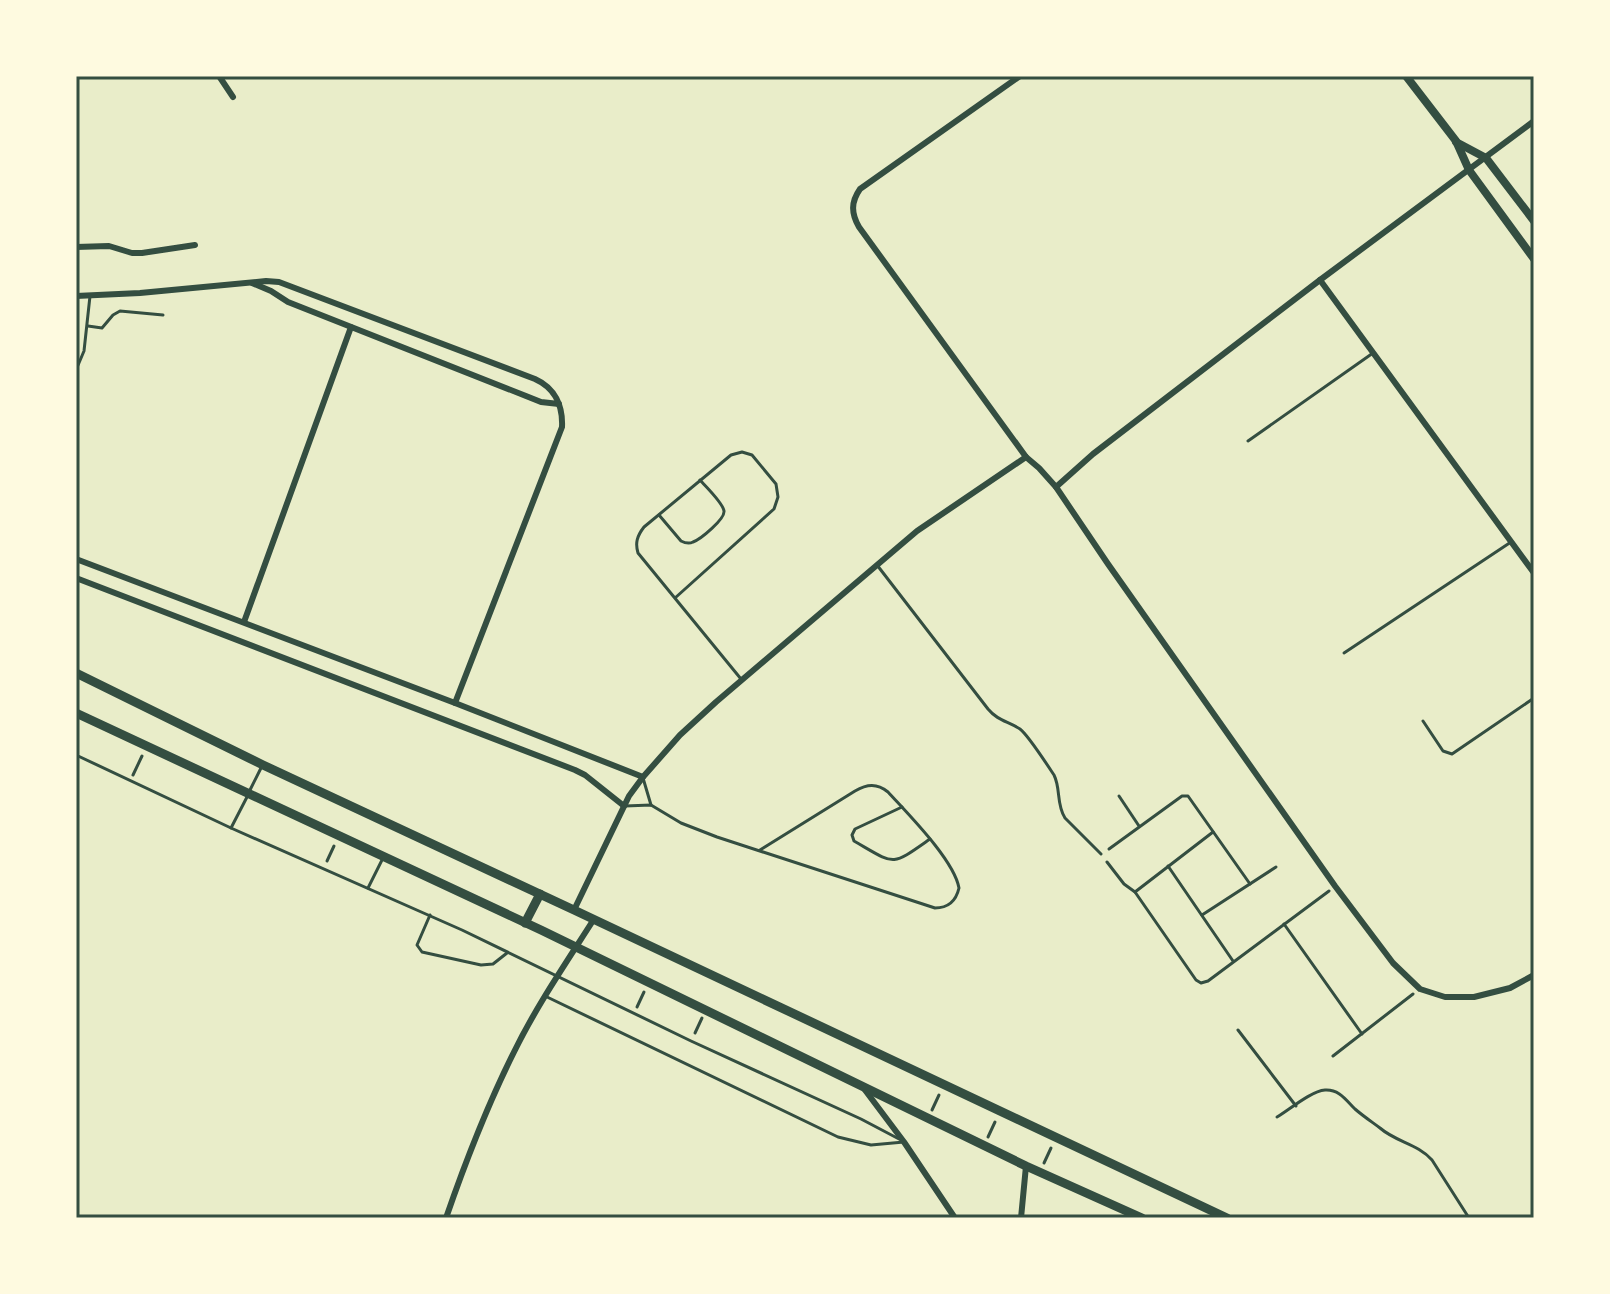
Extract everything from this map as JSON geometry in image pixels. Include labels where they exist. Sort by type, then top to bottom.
[{"type":"main road","points":[[76,673],[263,765],[1227,1218]]},
{"type":"main road","points":[[76,713],[648,981],[1026,1166],[1142,1218]]},
{"type":"main road","points":[[525,923],[540,894]]},
{"type":"street","points":[[219,76],[233,97]]},
{"type":"street","points":[[1020,76],[860,189],[855,196],[852,212],[859,227],[1026,457],[1056,487],[1335,886],[1393,963],[1420,989],[1445,997],[1474,997],[1510,988],[1534,975]]},
{"type":"street","points":[[1406,76],[1456,141],[1469,170],[1534,259]]},
{"type":"street","points":[[1056,487],[1093,454],[1320,280],[1534,121]]},
{"type":"street","points":[[1456,141],[1486,158],[1534,221]]},
{"type":"street","points":[[76,247],[109,246],[142,253],[195,245]]},
{"type":"street","points":[[1320,280],[1534,573]]},
{"type":"street","points":[[76,296],[272,281],[548,386],[559,404],[562,422],[559,434],[455,703]]},
{"type":"street","points":[[252,283],[288,302],[533,399],[559,404]]},
{"type":"street","points":[[244,622],[351,327]]},
{"type":"street","points":[[574,910],[624,806],[643,777],[680,735],[917,531],[1026,457]]},
{"type":"street","points":[[1525,560],[1534,553]]},
{"type":"street","points":[[76,559],[643,777]]},
{"type":"street","points":[[76,578],[575,770],[624,806]]},
{"type":"street","points":[[140,603],[147,587]]},
{"type":"street","points":[[362,687],[369,671]]},
{"type":"street","points":[[446,1218],[514,1052],[594,919]]},
{"type":"street","points":[[861,1084],[955,1218]]},
{"type":"street","points":[[1021,1218],[1026,1166]]},
{"type":"lane","points":[[76,370],[88,326],[90,296]]},
{"type":"lane","points":[[88,326],[102,328],[120,311],[163,315]]},
{"type":"lane","points":[[76,338],[85,341]]},
{"type":"lane","points":[[1248,441],[1373,353]]},
{"type":"lane","points":[[675,598],[774,509],[778,497],[776,484],[747,452],[736,452],[700,480],[640,533],[636,546],[638,553],[742,681]]},
{"type":"lane","points":[[659,515],[681,541],[695,542],[723,517],[724,511],[700,480]]},
{"type":"lane","points":[[1344,653],[1511,542]]},
{"type":"lane","points":[[877,565],[988,709],[1002,722],[1025,734],[1058,785],[1060,811],[1101,854]]},
{"type":"lane","points":[[1423,721],[1443,751],[1452,754],[1534,698]]},
{"type":"lane","points":[[76,755],[231,828],[430,915],[904,1142]]},
{"type":"lane","points":[[231,828],[263,765]]},
{"type":"lane","points":[[643,777],[651,805]]},
{"type":"lane","points":[[624,806],[651,805],[681,823],[705,832],[935,908],[942,908],[954,901],[959,888],[930,838],[881,787],[872,785],[862,787],[760,850]]},
{"type":"lane","points":[[902,807],[855,829],[852,835],[854,841],[892,860],[904,857],[930,838]]},
{"type":"lane","points":[[368,888],[384,857]]},
{"type":"lane","points":[[430,915],[417,945],[422,952],[481,965],[493,964],[508,952]]},
{"type":"lane","points":[[545,996],[838,1137],[871,1145],[904,1142]]},
{"type":"lane","points":[[1238,1030],[1296,1106]]},
{"type":"lane","points":[[1277,1117],[1322,1090],[1341,1094],[1391,1137],[1425,1152],[1469,1218]]},
{"type":"path","points":[[130,782],[147,746]]},
{"type":"path","points":[[1119,796],[1139,827]]},
{"type":"path","points":[[1250,884],[1188,796],[1182,796],[1101,854],[1124,884],[1135,892],[1201,983],[1208,981],[1335,886]]},
{"type":"path","points":[[1135,892],[1213,832]]},
{"type":"path","points":[[324,868],[339,836]]},
{"type":"path","points":[[1168,866],[1233,961]]},
{"type":"path","points":[[1202,915],[1276,867]]},
{"type":"path","points":[[1284,924],[1362,1034]]},
{"type":"path","points":[[634,1014],[648,981]]},
{"type":"path","points":[[1333,1056],[1420,989]]},
{"type":"path","points":[[929,1118],[944,1085]]},
{"type":"path","points":[[984,1145],[1000,1111]]},
{"type":"path","points":[[1040,1172],[1056,1138]]}]
